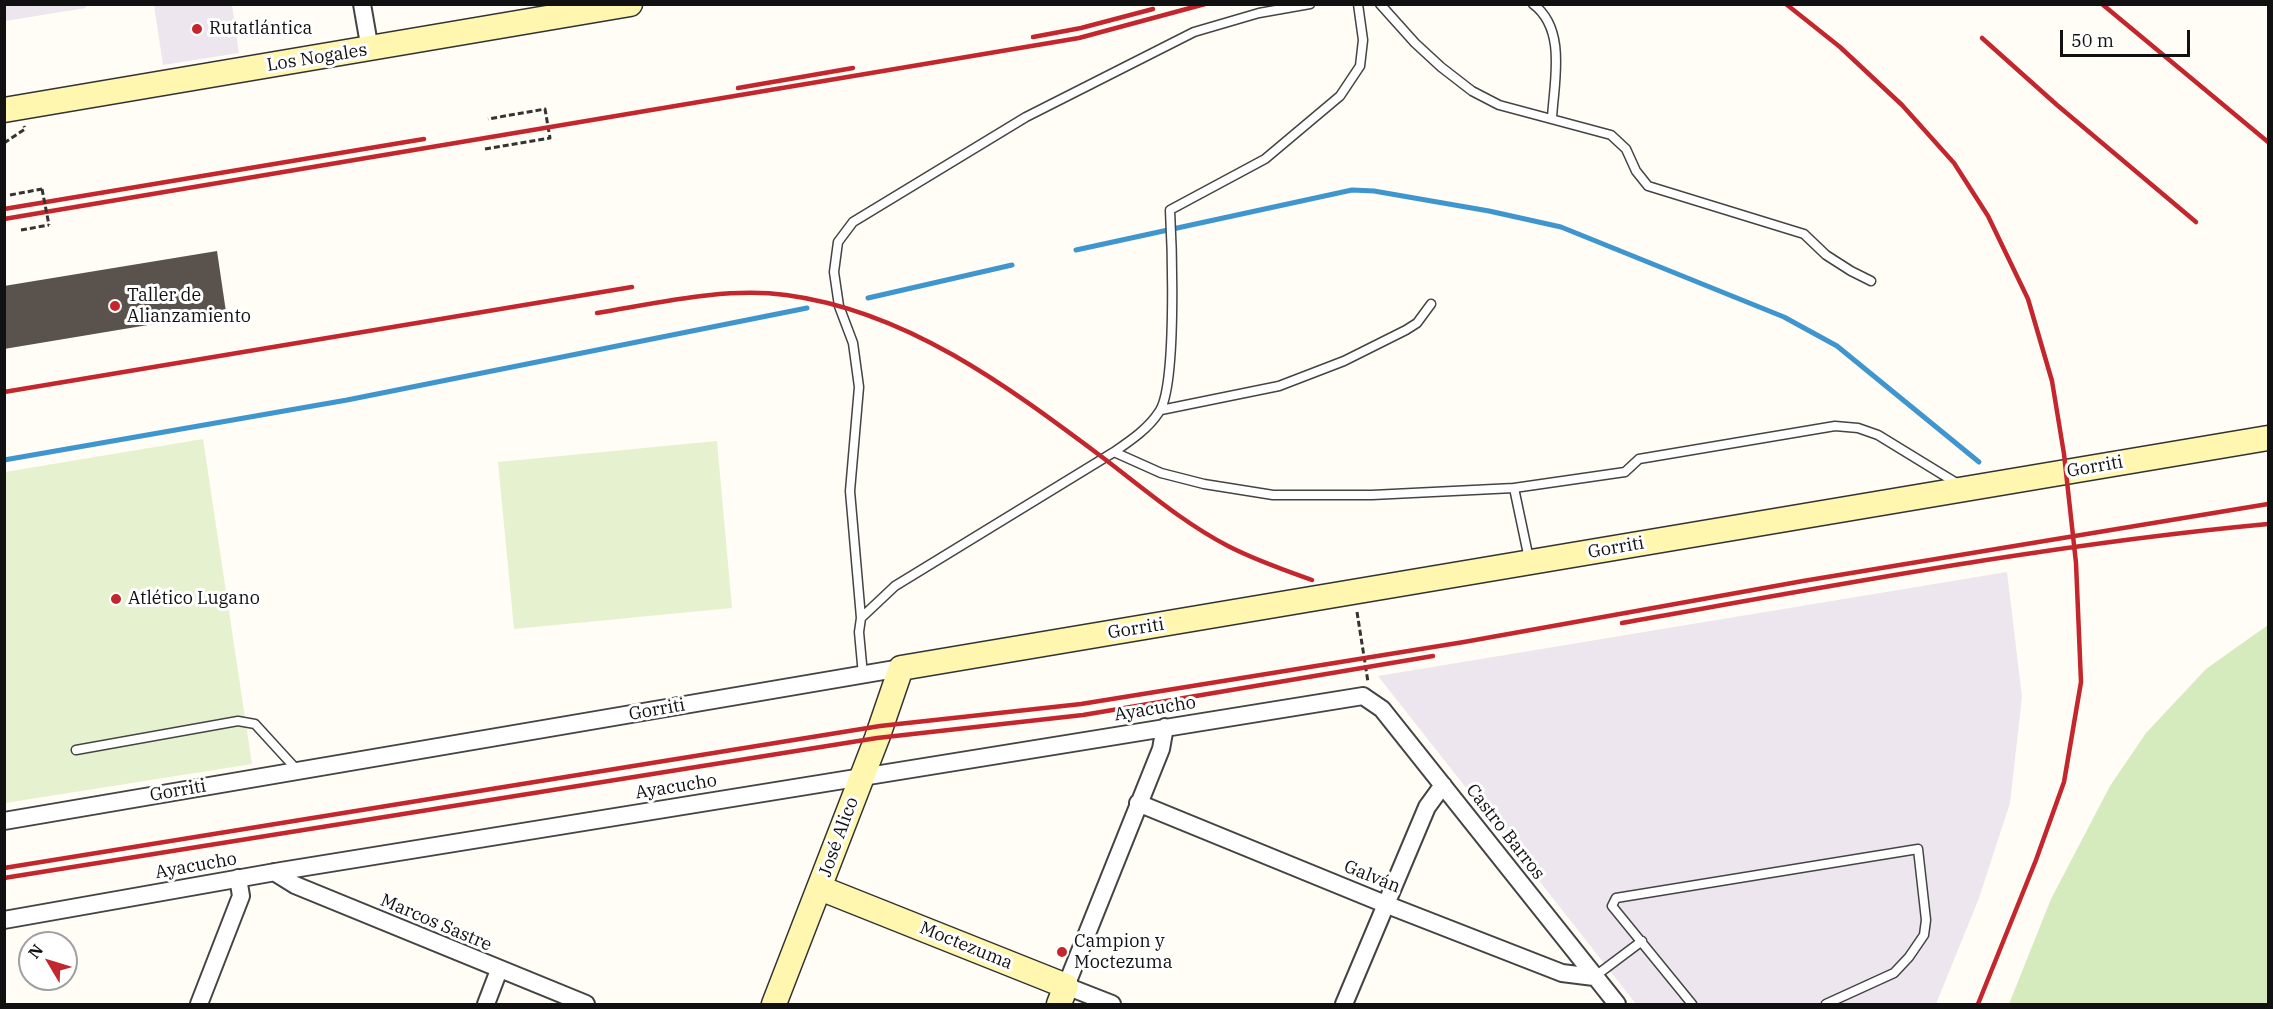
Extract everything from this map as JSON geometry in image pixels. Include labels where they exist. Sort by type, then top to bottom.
[{"type":"street","points":[[362,4],[370,50]]},
{"type":"street","name":"Los Nogales","points":[[4,110],[370,50],[630,4]]},
{"type":"street","name":"Gorriti","points":[[4,821],[2268,438]]},
{"type":"street","name":"José Alico","points":[[774,1005],[901,668]]},
{"type":"street","name":"Ayacucho","points":[[4,920],[274,872],[1354,696],[1371,699]]},
{"type":"street","name":"Castro Barros","points":[[1371,699],[1382,709],[1617,1005]]},
{"type":"street","points":[[1063,995],[1161,749],[1165,727]]},
{"type":"street","points":[[1344,1005],[1427,807],[1443,785]]},
{"type":"street","name":"Galván","points":[[1138,803],[1385,904],[1562,973],[1594,977]]},
{"type":"street","name":"Marcos Sastre","points":[[274,872],[295,885],[586,1005]]},
{"type":"street","points":[[199,1005],[241,896],[238,878]]},
{"type":"street","name":"Moctezuma","points":[[820,888],[1063,995],[1112,1005]]},
{"type":"street","points":[[486,1005],[499,970]]},
{"type":"lane","points":[[863,675],[859,632],[861,618],[850,491],[859,387],[853,343],[839,306],[834,272],[838,242],[853,222],[1026,117],[1194,32],[1259,13],[1310,4]]},
{"type":"lane","points":[[861,618],[895,586],[1130,441],[1161,410],[1168,379],[1173,281],[1170,210],[1265,159],[1340,96],[1360,66],[1363,40],[1358,4]]},
{"type":"lane","points":[[1380,4],[1415,43],[1472,91],[1499,105],[1611,135],[1626,149],[1636,171],[1648,186],[1804,234],[1826,255],[1872,281]]},
{"type":"lane","points":[[1533,4],[1551,25],[1556,44],[1552,118]]},
{"type":"lane","points":[[1161,410],[1279,386],[1344,361],[1411,327],[1431,304]]},
{"type":"lane","points":[[1114,452],[1161,472],[1204,484],[1273,495],[1372,495],[1514,488],[1625,472],[1639,459],[1835,426],[1858,428],[1878,435],[1965,489]]},
{"type":"lane","points":[[1514,488],[1530,563]]},
{"type":"lane","points":[[76,750],[238,721],[255,724],[298,771]]},
{"type":"lane","points":[[1692,1005],[1612,906],[1616,898],[1918,849],[1926,920],[1924,935],[1909,957],[1894,973],[1826,1005]]},
{"type":"lane","points":[[1594,977],[1642,942]]},
{"type":"path","points":[[485,149],[550,138],[545,109],[488,119]]},
{"type":"path","points":[[10,195],[42,189],[49,225],[21,230]]},
{"type":"path","points":[[1353,592],[1371,699]]},
{"type":"shaded area","points":[[5,4],[85,4],[86,8],[5,21]]},
{"type":"shaded area","name":"Rutatlántica","points":[[154,5],[232,5],[239,53],[163,65]]},
{"type":"shaded area","points":[[2007,572],[2022,697],[2010,803],[1979,898],[1936,1004],[1636,1004],[1378,676]]},
{"type":"green space","name":"Atlético Lugano","points":[[203,439],[252,764],[5,803],[5,472]]},
{"type":"green space","points":[[717,441],[732,608],[514,629],[498,462]]},
{"type":"green space","points":[[2268,625],[2268,1004],[2009,1004],[2051,899],[2110,786],[2146,733],[2206,669]]},
{"type":"building","name":"Taller de Alianzamiento","points":[[217,251],[226,312],[4,349],[4,286]]},
{"type":"waterway","points":[[1076,250],[1352,190],[1374,191],[1489,211],[1561,227],[1784,317],[1837,346],[1979,462]]},
{"type":"waterway","points":[[868,298],[1012,265]]},
{"type":"waterway","points":[[4,460],[347,400],[807,308]]},
{"type":"railway","points":[[4,219],[1079,38],[1205,4]]},
{"type":"railway","points":[[1786,4],[1840,47],[1902,105],[1954,163],[1988,216],[2028,299],[2052,381],[2064,454],[2076,563],[2081,682],[2064,782],[2036,860],[1978,1004]]},
{"type":"railway","points":[[2102,4],[2268,142]]},
{"type":"railway","points":[[1033,37],[1081,28],[1153,9]]},
{"type":"railway","points":[[1982,38],[2057,105],[2196,222]]},
{"type":"railway","points":[[738,88],[853,68]]},
{"type":"railway","points":[[4,209],[424,139]]},
{"type":"railway","points":[[4,392],[632,287]]},
{"type":"railway","points":[[597,313],[691,297],[763,293],[830,304],[873,317],[954,355],[992,379],[1030,404],[1211,537],[1249,556],[1312,580]]},
{"type":"railway","points":[[4,868],[880,726],[1081,704],[1464,642],[1803,581],[2268,504]]},
{"type":"railway","points":[[1622,623],[2025,554],[2187,532],[2268,524]]},
{"type":"railway","points":[[4,878],[877,738],[1083,715],[1433,656]]},
{"type":"place","name":"Rutatlántica","points":[[197,29]]},
{"type":"place","name":"Taller de Alianzamiento","points":[[115,306]]},
{"type":"place","name":"Atlético Lugano","points":[[116,599]]},
{"type":"place","name":"Campion y Moctezuma","points":[[1062,952]]}]
